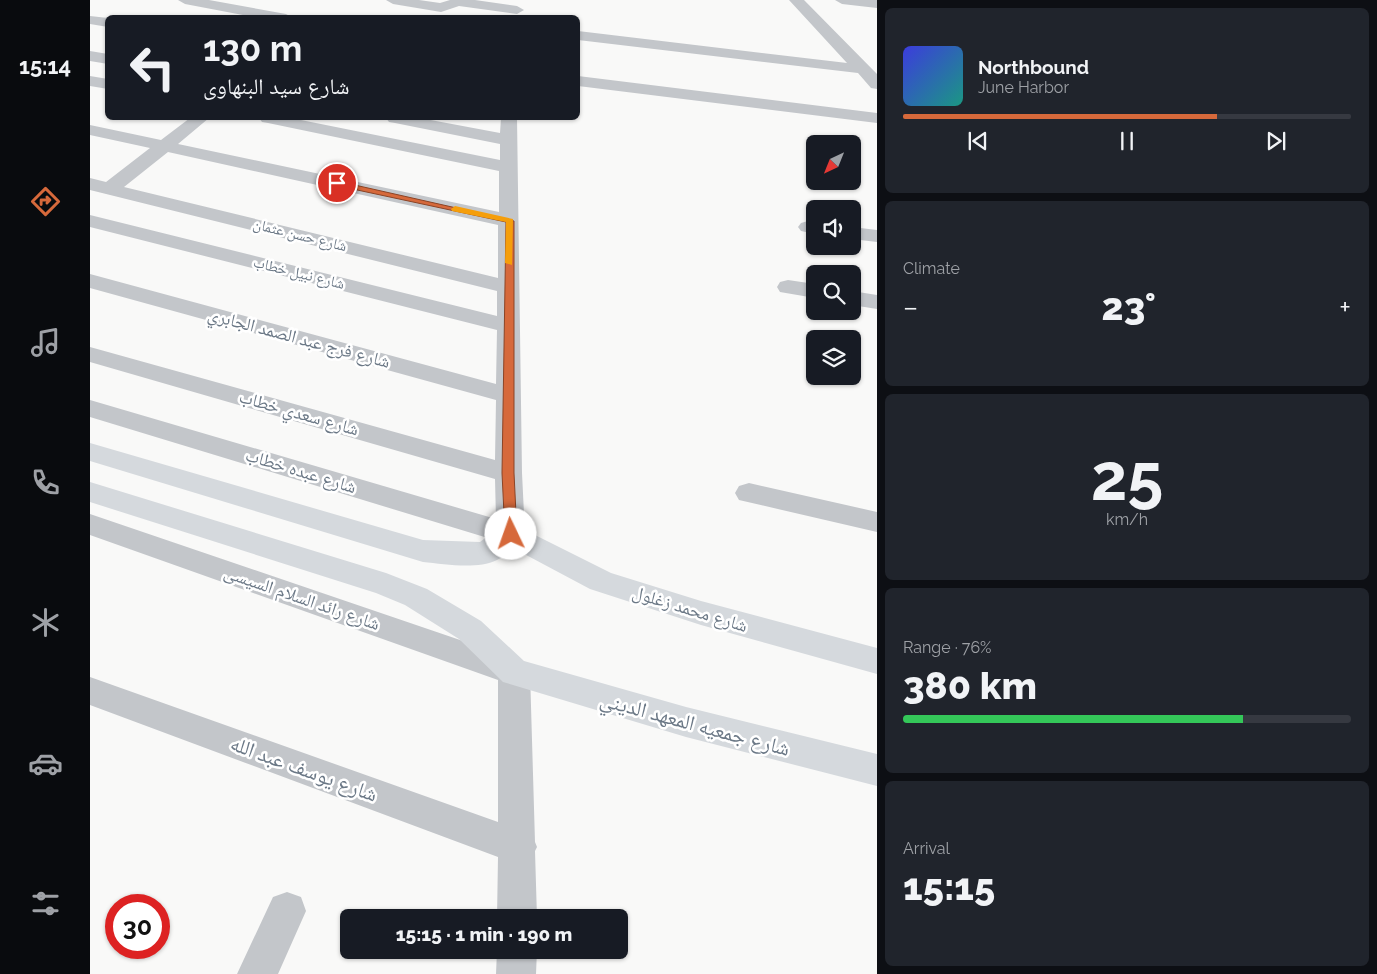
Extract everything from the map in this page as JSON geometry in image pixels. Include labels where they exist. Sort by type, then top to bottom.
[{"type":"main road","points":[[90,452],[423,551],[467,554],[487,552],[511,534]]},
{"type":"main road","points":[[90,492],[386,585],[416,597],[470,630],[514,672]]},
{"type":"main road","name":"شارع محمد زغلول","points":[[511,534],[600,581],[701,613],[877,661]]},
{"type":"main road","name":"شارع جمعيه المعهد الديني","points":[[514,672],[686,722],[877,770]]},
{"type":"street","points":[[185,0],[269,15]]},
{"type":"street","points":[[393,0],[443,8],[458,2],[518,9]]},
{"type":"street","points":[[796,0],[877,84]]},
{"type":"street","points":[[842,0],[877,4]]},
{"type":"street","points":[[90,20],[105,22]]},
{"type":"street","points":[[580,36],[861,69]]},
{"type":"street","points":[[90,56],[105,58]]},
{"type":"street","points":[[90,81],[105,84]]},
{"type":"street","points":[[580,81],[877,118]]},
{"type":"street","points":[[99,186],[164,146],[197,120]]},
{"type":"street","points":[[278,120],[510,168]]},
{"type":"street","points":[[405,120],[509,140]]},
{"type":"street","points":[[509,120],[508,473],[511,534]]},
{"type":"street","points":[[90,130],[510,221]]},
{"type":"street","name":"شارع حسن عثمان","points":[[99,186],[509,287]]},
{"type":"street","name":"شارع نبيل خطاب","points":[[90,221],[509,326]]},
{"type":"street","points":[[861,234],[877,236]]},
{"type":"street","name":"شارع فرج عبد الصمد الجابري","points":[[90,281],[508,395]]},
{"type":"street","points":[[788,287],[806,290]]},
{"type":"street","points":[[861,299],[877,302]]},
{"type":"street","name":"شارع سعدي خطاب","points":[[90,354],[508,473]]},
{"type":"street","name":"شارع عبده خطاب","points":[[90,408],[511,534]]},
{"type":"street","points":[[749,493],[877,522]]},
{"type":"street","name":"شارع رائد السلام السيسى","points":[[90,524],[514,672]]},
{"type":"street","points":[[514,672],[518,847],[517,909]]},
{"type":"street","name":"شارع يوسف عبد الله","points":[[90,691],[518,847]]},
{"type":"street","points":[[258,974],[287,911]]},
{"type":"street","points":[[516,974],[517,959]]},
{"type":"slow traffic","points":[[455,209],[510,221],[509,263]]},
{"type":"route","points":[[337,183],[510,221],[508,473],[511,534]]}]
